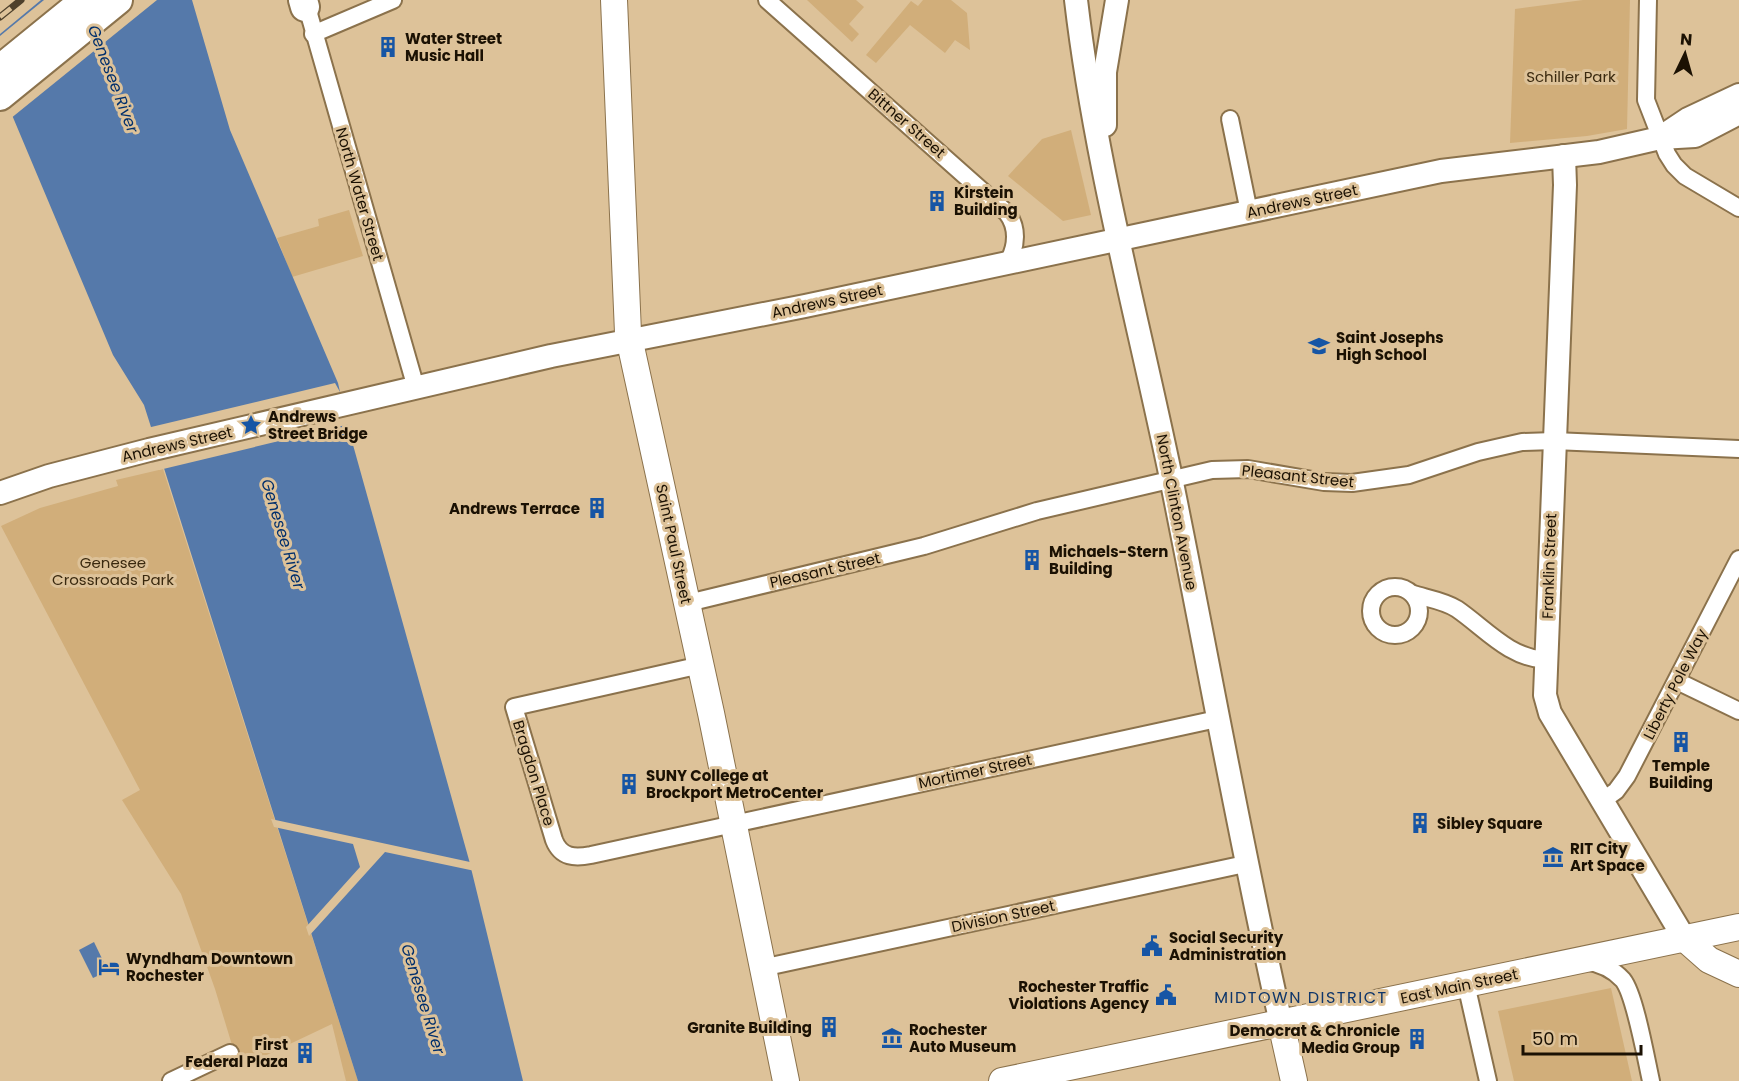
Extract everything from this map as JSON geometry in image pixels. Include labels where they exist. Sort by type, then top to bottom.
[{"type":"highway","points":[[0,96],[118,0]]},
{"type":"highway","points":[[0,69],[80,3]]},
{"type":"main road","name":"Saint Paul Street","points":[[614,0],[626,314],[630,340],[688,603],[786,1081]]},
{"type":"main road","name":"East Main Street","points":[[1002,1081],[1055,1076],[1281,1023],[1739,927]]},
{"type":"main road","points":[[1684,938],[1709,960],[1739,974]]},
{"type":"main road","points":[[1281,1023],[1294,1081]]},
{"type":"street","points":[[313,34],[393,0]]},
{"type":"street","name":"Bittner Street","points":[[766,0],[1011,218],[1015,229],[1015,243],[1008,262]]},
{"type":"street","name":"North Clinton Avenue","points":[[1076,0],[1087,88],[1108,193],[1171,478],[1245,864],[1281,1023]]},
{"type":"street","points":[[1108,193],[1104,88],[1117,0]]},
{"type":"street","points":[[1648,0],[1646,100],[1660,138],[1670,160],[1685,176],[1739,208]]},
{"type":"street","name":"North Water Street","points":[[304,2],[416,388]]},
{"type":"street","name":"Andrews Street","points":[[1660,138],[1688,119],[1739,95]]},
{"type":"street","name":"Andrews Street","points":[[2,488],[149,450],[551,356],[805,306],[1448,170],[1599,152],[1660,138],[1695,136],[1739,113]]},
{"type":"street","points":[[1230,119],[1249,212]]},
{"type":"street","name":"Franklin Street","points":[[1564,156],[1565,185],[1545,695],[1550,713],[1684,938]]},
{"type":"street","name":"Pleasant Street","points":[[688,603],[924,546],[1019,515],[1199,472],[1260,470],[1324,482],[1367,482],[1409,475],[1507,445],[1554,441],[1739,449]]},
{"type":"street","name":"Liberty Pole Way","points":[[1602,801],[1616,791],[1627,776],[1739,560]]},
{"type":"street","points":[[1413,594],[1455,607],[1507,648],[1524,657],[1545,660]]},
{"type":"street","name":"Bragdon Place","points":[[701,666],[514,707],[554,840],[558,849],[567,855],[578,857],[591,855],[734,823]]},
{"type":"street","points":[[1677,681],[1739,711]]},
{"type":"street","name":"Mortimer Street","points":[[734,823],[1217,718]]},
{"type":"street","name":"Division Street","points":[[762,968],[1245,864]]},
{"type":"street","points":[[1578,961],[1604,966],[1618,975],[1625,983],[1651,1081]]},
{"type":"street","points":[[1466,984],[1488,1081]]},
{"type":"street","points":[[171,1081],[230,1053]]},
{"type":"green space","points":[[807,0],[856,0],[864,7],[849,24],[859,34],[852,42]]},
{"type":"green space","points":[[923,0],[951,0],[967,13],[970,50],[955,40],[945,53],[910,25],[876,63],[866,55],[911,1],[918,6]]},
{"type":"green space","name":"Schiller Park","points":[[1583,0],[1630,0],[1627,129],[1587,136],[1510,143],[1515,9]]},
{"type":"green space","points":[[1071,130],[1091,215],[1063,221],[1008,176],[1042,139]]},
{"type":"green space","points":[[349,210],[363,256],[292,277],[277,238],[319,226],[318,219]]},
{"type":"green space","name":"Genesee Crossroads Park","points":[[163,469],[358,1081],[346,1081],[332,1024],[239,1068],[215,989],[181,894],[122,800],[140,790],[1,526],[40,508],[118,486],[116,480]]},
{"type":"green space","points":[[1611,988],[1632,1081],[1514,1081],[1498,1011]]},
{"type":"water","name":"Genesee River","points":[[0,0],[192,0],[230,130],[338,383],[348,427],[469,860],[523,1081],[358,1081],[144,405],[113,355],[12,115],[0,114]]},
{"type":"water","points":[[94,942],[108,971],[93,978],[79,950]]},
{"type":"pier","points":[[0,0],[41,0],[0,34]]},
{"type":"pier","points":[[44,0],[157,0],[10,119],[0,117],[0,36]]},
{"type":"pier","name":"Andrews Street Bridge","points":[[335,383],[344,399],[350,424],[159,470],[147,428]]},
{"type":"pier","points":[[271,819],[472,861],[475,871],[385,852],[309,936],[306,927],[360,867],[353,844],[274,827]]},
{"type":"railway","points":[[0,17],[21,0]]},
{"type":"place","name":"Water Street Music Hall","points":[[388,47]]},
{"type":"place","name":"Kirstein Building","points":[[937,201]]},
{"type":"place","name":"Saint Josephs High School","points":[[1319,346]]},
{"type":"place","name":"Andrews Street Bridge","points":[[251,425]]},
{"type":"place","name":"Andrews Terrace","points":[[597,508]]},
{"type":"place","name":"Michaels-Stern Building","points":[[1032,560]]},
{"type":"place","name":"Temple Building","points":[[1681,742]]},
{"type":"place","name":"SUNY College at Brockport MetroCenter","points":[[629,784]]},
{"type":"place","name":"Sibley Square","points":[[1420,823]]},
{"type":"place","name":"RIT City Art Space","points":[[1553,857]]},
{"type":"place","name":"Social Security Administration","points":[[1152,946]]},
{"type":"place","name":"Wyndham Downtown Rochester","points":[[109,967]]},
{"type":"place","name":"Rochester Traffic Violations Agency","points":[[1166,995]]},
{"type":"place","name":"Granite Building","points":[[829,1027]]},
{"type":"place","name":"Rochester Auto Museum","points":[[892,1038]]},
{"type":"place","name":"Democrat & Chronicle Media Group","points":[[1417,1039]]},
{"type":"place","name":"First Federal Plaza","points":[[305,1053]]},
{"type":"district","name":"MIDTOWN DISTRICT","points":[[1301,997]]}]
